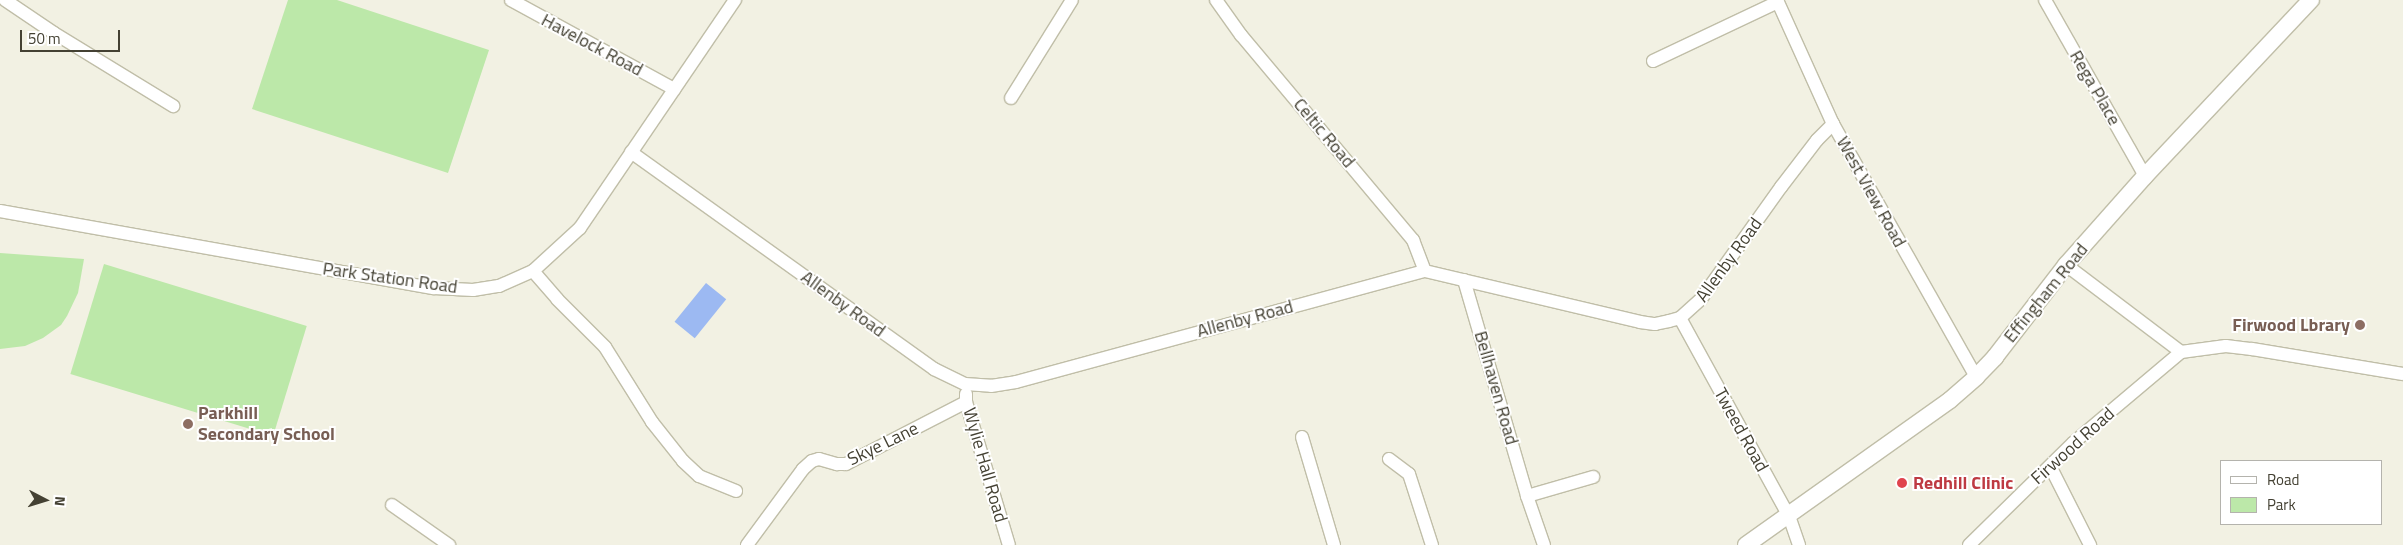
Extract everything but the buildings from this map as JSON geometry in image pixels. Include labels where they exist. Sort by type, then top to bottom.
[{"type":"street","points":[[5,0],[62,38],[173,106]]},
{"type":"street","name":"Havelock Road","points":[[511,0],[674,89]]},
{"type":"street","name":"Park Station Road","points":[[0,211],[434,288],[473,290],[499,286],[533,271],[580,228],[735,0]]},
{"type":"street","points":[[1011,98],[1072,0]]},
{"type":"street","name":"Celtic Road","points":[[1216,0],[1240,35],[1413,240],[1425,271]]},
{"type":"street","name":"Rega Place","points":[[2045,0],[2145,176]]},
{"type":"street","points":[[1653,61],[1778,1]]},
{"type":"street","name":"West View Road","points":[[1778,1],[1833,124],[1976,377]]},
{"type":"street","name":"Effingham Road","points":[[1746,545],[1950,400],[1976,377],[1995,357],[2066,265],[2305,2]]},
{"type":"street","name":"Allenby Road","points":[[631,152],[934,369],[965,384],[1004,385],[1425,271],[1640,322],[1656,324],[1680,318],[1701,299],[1781,187],[1833,124]]},
{"type":"street","points":[[2066,265],[2181,352],[2226,346],[2403,374]]},
{"type":"street","points":[[533,271],[557,299],[605,347],[652,422],[683,461],[699,476],[736,491]]},
{"type":"street","name":"Bellhaven Road","points":[[1464,280],[1527,496],[1544,545]]},
{"type":"street","name":"Tweed Road","points":[[1680,318],[1788,516],[1799,545]]},
{"type":"street","name":"Firwood Road","points":[[1969,545],[2050,466],[2181,352]]},
{"type":"street","name":"Wylie Hall Road","points":[[965,384],[966,402],[1009,545]]},
{"type":"street","name":"Skye Lane","points":[[747,545],[803,469],[812,461],[819,459],[837,464],[846,464],[966,402]]},
{"type":"street","points":[[1302,437],[1334,545]]},
{"type":"street","points":[[1389,459],[1410,474],[1432,545]]},
{"type":"street","points":[[2050,466],[2090,545]]},
{"type":"street","points":[[1527,496],[1593,477]]},
{"type":"street","points":[[392,505],[449,545]]},
{"type":"green space","points":[[288,0],[337,0],[489,50],[448,173],[252,109]]},
{"type":"green space","points":[[0,253],[84,259],[78,293],[61,325],[43,338],[25,346],[0,349]]},
{"type":"green space","points":[[104,264],[307,326],[273,436],[70,374]]},
{"type":"water","points":[[706,283],[726,299],[695,338],[675,322]]},
{"type":"place","name":"Firwood Lbrary","points":[[2360,325]]},
{"type":"place","name":"Parkhill Secondary School","points":[[188,424]]},
{"type":"place","name":"Redhill Clinic","points":[[1902,483]]}]
